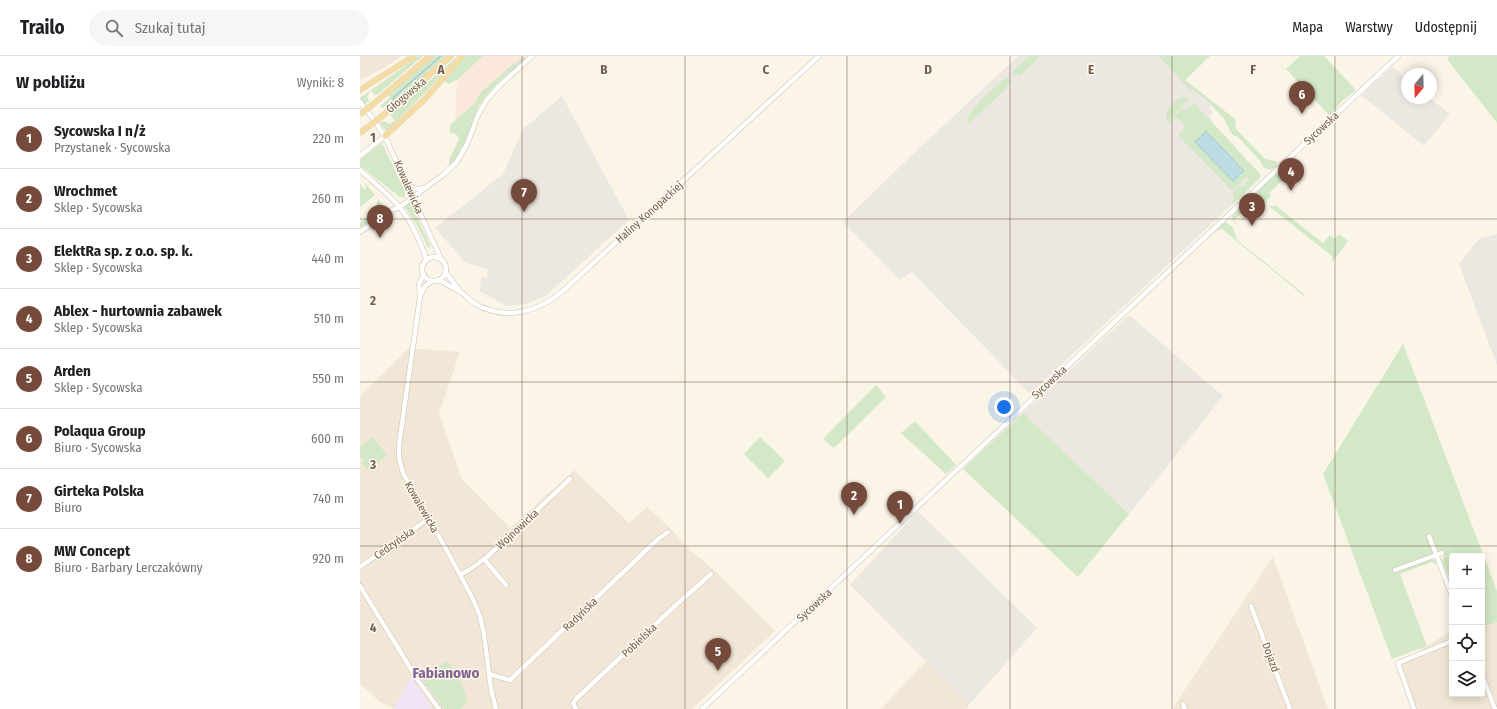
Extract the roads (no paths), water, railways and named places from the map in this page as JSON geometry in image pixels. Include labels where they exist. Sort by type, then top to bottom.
[{"type":"main road","points":[[360,90],[414,56]]},
{"type":"main road","name":"Głogowska","points":[[360,114],[430,56]]},
{"type":"main road","name":"Głogowska","points":[[360,133],[381,117],[451,56]]},
{"type":"main road","points":[[385,136],[424,99],[462,56]]},
{"type":"street","points":[[360,232],[414,197],[444,174],[459,159],[468,144],[478,115],[486,101],[497,88],[532,56]]},
{"type":"street","name":"Haliny Konopackiej","points":[[439,280],[479,305],[490,310],[515,313],[539,307],[567,287],[819,56]]},
{"type":"street","name":"Sycowska","points":[[702,709],[1398,56]]},
{"type":"street","name":"Kowalewicka","points":[[360,102],[385,136],[441,259]]},
{"type":"street","points":[[360,156],[385,136]]},
{"type":"street","name":"Kowalewicka","points":[[360,170],[400,207],[414,228],[425,252],[426,260]]},
{"type":"street","points":[[409,186],[417,189],[425,188]]},
{"type":"street","points":[[391,198],[392,210]]},
{"type":"street","points":[[420,297],[426,286],[432,281],[439,280],[446,273],[446,266],[441,259],[433,257],[426,260],[422,269],[427,279],[432,281]]},
{"type":"street","name":"Haliny Konopackiej","points":[[446,273],[460,292]]},
{"type":"street","name":"Kowalewicka","points":[[424,274],[419,284],[420,297],[415,341],[399,445],[399,458],[404,475],[474,603],[482,624],[491,689],[496,709]]},
{"type":"street","name":"Wojnowicka","points":[[460,575],[484,559],[570,479]]},
{"type":"street","name":"Cedzyńska","points":[[360,567],[428,519]]},
{"type":"street","name":"Radyńska","points":[[489,674],[510,680],[658,538],[668,532]]},
{"type":"street","points":[[1429,536],[1439,554],[1450,589]]},
{"type":"street","points":[[1395,570],[1439,554]]},
{"type":"street","points":[[484,559],[506,585]]},
{"type":"street","name":"Pobielska","points":[[576,709],[573,703],[576,699],[711,574]]},
{"type":"street","points":[[360,586],[415,676],[439,709]]},
{"type":"street","name":"Dojazd","points":[[1252,606],[1290,709]]},
{"type":"street","points":[[1414,709],[1398,663],[1449,642]]},
{"type":"street","points":[[1485,682],[1495,709]]},
{"type":"water","points":[[1206,131],[1244,171],[1233,181],[1195,142]]},
{"type":"waterway","points":[[393,100],[394,97],[441,56]]},
{"type":"place","name":"Polaqua Group","points":[[1302,114]]},
{"type":"place","name":"Ablex - hurtownia zabawek","points":[[1291,191]]},
{"type":"place","name":"Girteka Polska","points":[[524,212]]},
{"type":"place","name":"ElektRa sp. z o.o. sp. k.","points":[[1252,226]]},
{"type":"place","name":"MW Concept","points":[[380,238]]},
{"type":"place","name":"Wrochmet","points":[[854,515]]},
{"type":"place","name":"Sycowska I n/ż","points":[[900,524]]},
{"type":"place","name":"Arden","points":[[718,671]]},
{"type":"district","name":"Fabianowo","points":[[446,673]]}]
